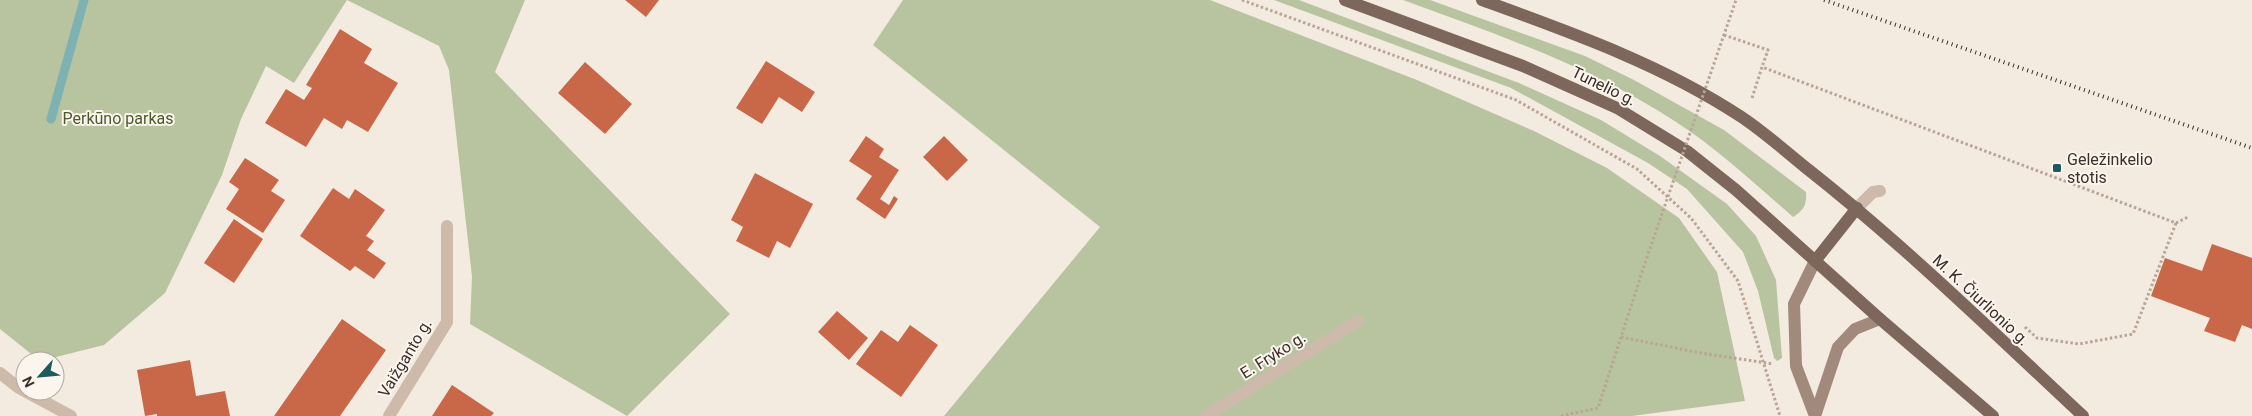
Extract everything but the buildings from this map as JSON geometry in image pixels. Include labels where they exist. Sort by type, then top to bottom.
[{"type":"main road","name":"Tunelio g.","points":[[1345,0],[1523,66],[1618,108],[1687,151],[1736,190],[1815,261]]},
{"type":"main road","points":[[1482,0],[1590,40],[1646,65],[1707,96],[1741,117],[1857,208],[1815,261],[1993,416]]},
{"type":"main road","name":"M. K. Čiurlionio g.","points":[[1857,208],[2083,416]]},
{"type":"street","points":[[1857,208],[1873,192],[1880,191]]},
{"type":"street","name":"Vaižganto g.","points":[[389,416],[447,322],[447,226]]},
{"type":"street","points":[[1815,261],[1794,304],[1796,366],[1815,416]]},
{"type":"street","points":[[1815,416],[1838,347],[1855,329],[1880,319]]},
{"type":"street","name":"E. Fryko g.","points":[[1206,416],[1358,321]]},
{"type":"street","points":[[0,374],[19,388],[72,416]]},
{"type":"path","points":[[1242,0],[1516,100],[1637,169],[1691,218],[1738,281],[1780,416]]},
{"type":"path","points":[[1562,416],[1598,408],[1645,263],[1736,0]]},
{"type":"path","points":[[1724,35],[1768,50],[1751,98],[1741,117]]},
{"type":"path","points":[[1762,67],[2176,223]]},
{"type":"path","points":[[2079,344],[2133,334],[2176,223],[2188,217]]},
{"type":"path","points":[[1621,337],[1764,362]]},
{"type":"green space","name":"Perkūno parkas","points":[[0,0],[347,0],[294,83],[266,66],[241,119],[222,175],[165,293],[104,345],[65,355],[65,351],[28,351],[0,329]]},
{"type":"green space","points":[[347,0],[525,0],[495,72],[730,314],[627,416],[470,324],[472,277],[449,70],[439,46]]},
{"type":"green space","points":[[903,0],[1210,0],[1417,80],[1534,131],[1607,168],[1679,218],[1717,272],[1745,401],[1632,416],[944,416],[1100,227],[873,45]]},
{"type":"green space","points":[[1274,0],[1299,0],[1519,83],[1601,120],[1660,156],[1727,204],[1756,236],[1776,280],[1782,358],[1777,361],[1774,358],[1758,291],[1743,252],[1687,189],[1648,163],[1511,88]]},
{"type":"green space","points":[[1403,0],[1430,0],[1585,56],[1634,80],[1724,130],[1806,192],[1804,207],[1793,217],[1736,167],[1692,132],[1644,102],[1543,53]]},
{"type":"waterway","points":[[51,119],[84,0]]},
{"type":"railway","points":[[1824,0],[2252,148]]},
{"type":"place","name":"Geležinkelio stotis","points":[[2057,168]]}]
